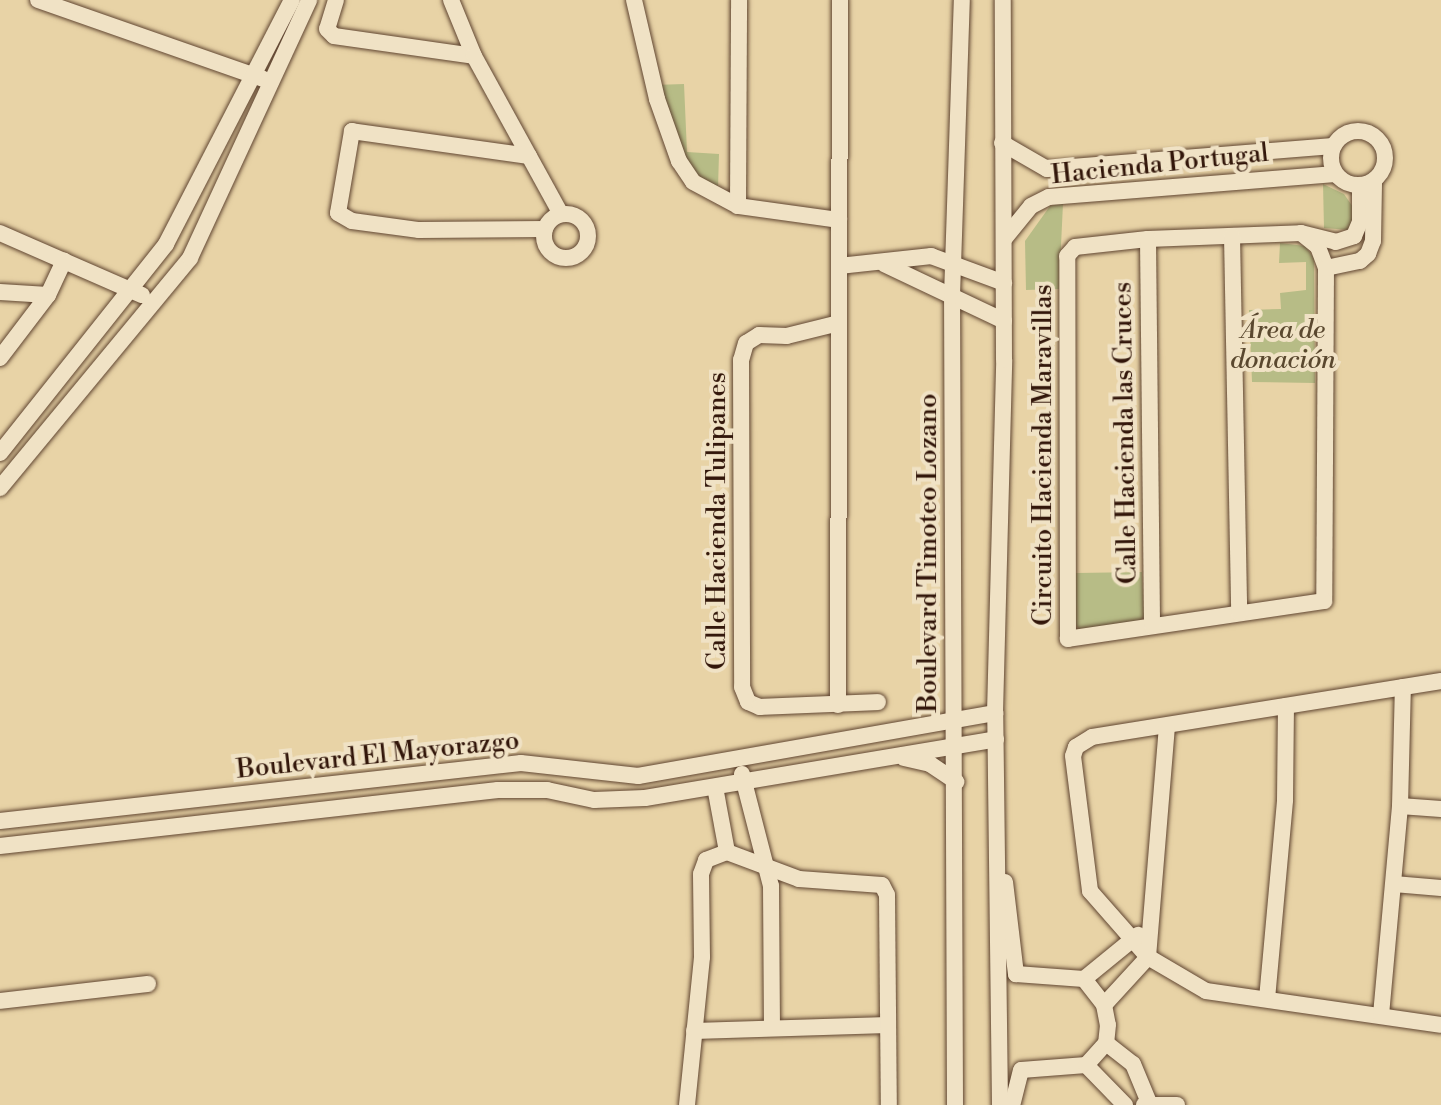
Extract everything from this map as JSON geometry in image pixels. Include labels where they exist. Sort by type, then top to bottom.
[{"type":"street","points":[[38,0],[273,83]]},
{"type":"street","points":[[0,453],[132,290],[198,191],[292,0]]},
{"type":"street","points":[[0,488],[200,240],[309,0]]},
{"type":"street","points":[[336,0],[327,29],[334,36],[474,56]]},
{"type":"street","points":[[451,0],[474,56],[561,214]]},
{"type":"street","points":[[634,0],[657,99],[679,161],[701,189],[738,206],[839,220]]},
{"type":"street","points":[[738,206],[739,0]]},
{"type":"street","points":[[838,705],[840,0]]},
{"type":"street","name":"Boulevard Timoteo Lozano","points":[[955,1105],[957,782],[952,296],[962,0]]},
{"type":"street","points":[[1000,1105],[995,713],[1005,238],[1003,0]]},
{"type":"street","points":[[529,156],[352,131],[338,213],[352,221],[419,230],[545,229],[561,214],[574,215],[585,224],[587,243],[579,254],[566,258],[553,254],[545,229]]},
{"type":"street","points":[[1357,131],[1382,143],[1383,171],[1367,184],[1335,174],[1333,146],[1357,131]]},
{"type":"street","name":"Hacienda Portugal","points":[[1002,143],[1047,169],[1333,146]]},
{"type":"street","name":"Hacienda Portugal","points":[[1005,238],[1031,206],[1049,197],[1335,174]]},
{"type":"street","points":[[1301,233],[1318,247],[1326,268],[1360,261],[1368,254],[1373,241],[1367,184]]},
{"type":"street","name":"Circuito Hacienda Maravillas","points":[[1326,268],[1324,601],[1068,639],[1067,256],[1075,247],[1148,239],[1301,233],[1336,242],[1354,236],[1360,222],[1367,184]]},
{"type":"street","points":[[0,233],[154,299]]},
{"type":"street","points":[[1232,236],[1239,613]]},
{"type":"street","name":"Calle Hacienda las Cruces","points":[[1148,239],[1152,626]]},
{"type":"street","points":[[839,266],[884,264],[919,256],[936,258],[1004,283]]},
{"type":"street","points":[[933,289],[936,258]]},
{"type":"street","points":[[0,358],[48,295],[64,260]]},
{"type":"street","points":[[884,264],[1004,321]]},
{"type":"street","points":[[0,292],[48,295]]},
{"type":"street","name":"Calle Hacienda Tulipanes","points":[[839,323],[787,336],[759,335],[746,343],[741,360],[744,696],[760,707],[788,702],[838,705],[878,702]]},
{"type":"street","points":[[1441,681],[1092,737],[1076,747],[1073,756],[1090,891],[1148,957],[1206,991],[1441,1025]]},
{"type":"street","points":[[1381,1015],[1400,806],[1403,687]]},
{"type":"street","points":[[1267,999],[1285,800],[1286,706]]},
{"type":"street","name":"Boulevard El Mayorazgo","points":[[0,821],[500,764],[544,764],[638,776],[995,713]]},
{"type":"street","points":[[1104,1005],[1148,957],[1167,726]]},
{"type":"street","name":"Boulevard El Mayorazgo","points":[[0,846],[498,790],[547,790],[608,801],[747,782],[996,739]]},
{"type":"street","points":[[899,757],[930,764],[957,782]]},
{"type":"street","points":[[720,763],[736,769],[747,782],[768,865],[772,1028]]},
{"type":"street","points":[[715,787],[727,852]]},
{"type":"street","points":[[1400,806],[1441,809]]},
{"type":"street","points":[[687,1105],[702,957],[701,874],[706,860],[727,852],[799,879],[882,885],[887,895],[889,1105]]},
{"type":"street","points":[[996,858],[1006,884],[1016,974],[1084,979],[1131,939],[1150,929]]},
{"type":"street","points":[[1394,884],[1441,888]]},
{"type":"street","points":[[1012,1105],[1021,1070],[1086,1065],[1106,1043],[1104,1005],[1084,979]]},
{"type":"street","points":[[0,1001],[148,984]]},
{"type":"street","points":[[694,1031],[888,1025]]},
{"type":"street","points":[[1106,1043],[1133,1064],[1148,1104],[1177,1105]]},
{"type":"street","points":[[1086,1065],[1125,1105]]},
{"type":"green space","points":[[684,84],[687,152],[719,154],[718,188],[694,180],[654,85]]},
{"type":"green space","points":[[1323,184],[1344,194],[1355,210],[1349,230],[1324,228]]},
{"type":"green space","points":[[1063,203],[1059,289],[1026,290],[1025,241],[1050,206]]},
{"type":"green space","name":"Área de donación","points":[[1280,243],[1305,246],[1314,258],[1315,383],[1252,382],[1249,310],[1281,309],[1280,293],[1306,290],[1306,262],[1279,263]]},
{"type":"green space","points":[[1142,572],[1144,618],[1133,626],[1080,630],[1074,623],[1076,573]]}]
